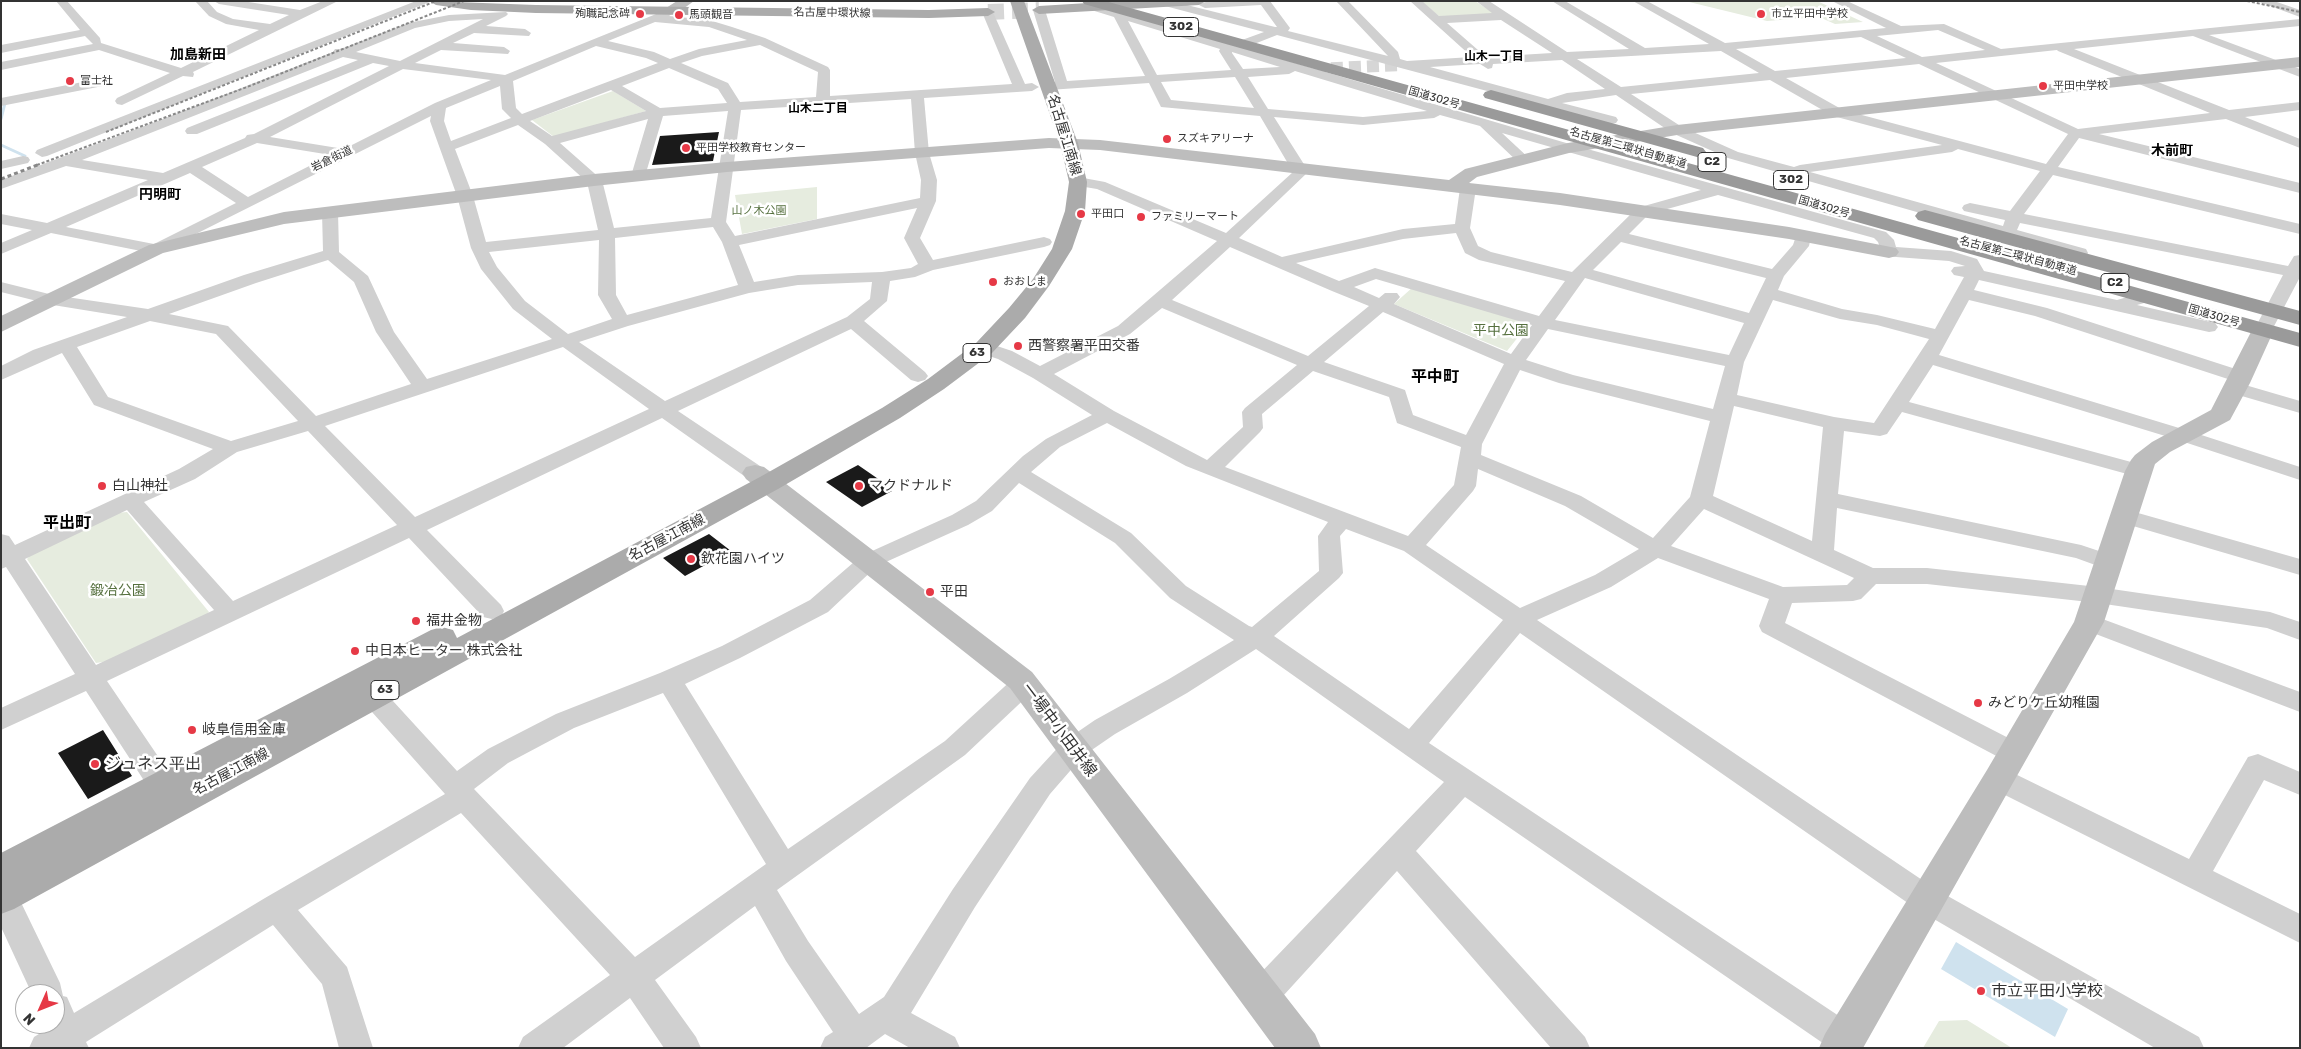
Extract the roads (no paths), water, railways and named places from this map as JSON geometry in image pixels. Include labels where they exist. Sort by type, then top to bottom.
[{"type":"highway","name":"国道302号","points":[[1134,1],[1162,5],[1282,37],[1631,137],[1866,196],[2136,273],[2268,320],[2300,340]]},
{"type":"highway","name":"302","points":[[1095,3],[1212,35],[1261,51]]},
{"type":"highway","name":"名古屋第二環状自動車道","points":[[1095,3],[2300,334]]},
{"type":"highway","name":"名古屋第二環状自動車道","points":[[1121,8],[2008,238],[2300,324]]},
{"type":"highway","points":[[1282,37],[1371,59],[2008,238]]},
{"type":"highway","name":"国道302号","points":[[1261,51],[1593,143],[1715,183],[2145,297],[2268,320],[2300,318]]},
{"type":"highway","points":[[1261,51],[1426,101],[1663,166],[1931,232]]},
{"type":"main road","name":"名古屋中環状線","points":[[436,1],[471,6],[536,9],[679,6],[814,12],[929,14],[1008,5],[1070,1]]},
{"type":"main road","points":[[1039,10],[1095,3],[1199,4]]},
{"type":"main road","name":"名古屋江南線","points":[[2,889],[373,696],[762,478],[918,376],[965,340],[998,308],[1022,278],[1044,242],[1056,210],[1060,180],[1054,137],[1056,86],[1008,5]]},
{"type":"main road","name":"名古屋江南線","points":[[1008,5],[1026,88],[1038,106]]},
{"type":"main road","name":"名古屋江南線","points":[[2,889],[162,785],[492,611],[891,413],[936,384],[984,348],[1017,313],[1042,282],[1062,249],[1075,211],[1078,182],[1054,137]]},
{"type":"street","points":[[61,1],[100,46]]},
{"type":"street","points":[[200,1],[213,14],[230,22],[271,28]]},
{"type":"street","points":[[219,1],[305,12],[328,21],[346,32]]},
{"type":"street","points":[[122,101],[271,28],[333,1]]},
{"type":"street","points":[[1,167],[427,1]]},
{"type":"street","points":[[1199,4],[1264,1],[1284,28],[1282,37]]},
{"type":"street","points":[[1341,1],[1399,61],[1611,120]]},
{"type":"street","points":[[1415,1],[1481,60],[1495,70]]},
{"type":"street","points":[[1481,1],[1677,130],[1733,155],[1866,196],[1903,202],[2008,238],[2114,262],[2136,273]]},
{"type":"street","points":[[1557,1],[1644,52]]},
{"type":"street","points":[[1638,1],[1838,113],[2048,169],[2300,229]]},
{"type":"street","points":[[1837,1],[1899,29]]},
{"type":"street","points":[[2262,1],[2300,14]]},
{"type":"street","points":[[1095,3],[1121,8],[1232,48],[1330,79],[1568,148],[1715,183],[1880,235],[1886,240],[1889,252]]},
{"type":"street","points":[[1199,4],[1282,37]]},
{"type":"street","name":"岩倉街道","points":[[1,325],[440,106],[679,6]]},
{"type":"street","points":[[1121,8],[1166,104],[1363,121],[1448,112]]},
{"type":"street","points":[[1039,10],[1056,86],[1303,69]]},
{"type":"street","points":[[1,185],[160,125],[412,25],[449,18],[502,14],[255,139],[1,249]]},
{"type":"street","points":[[1436,20],[1504,16]]},
{"type":"street","points":[[653,18],[709,24],[761,41],[824,70],[823,102]]},
{"type":"street","points":[[1548,102],[1567,97],[1620,91],[2300,22]]},
{"type":"street","points":[[1371,59],[1399,61],[1566,57],[1723,47],[1940,26],[2002,53]]},
{"type":"street","points":[[474,29],[525,33]]},
{"type":"street","points":[[1,49],[88,32]]},
{"type":"street","points":[[1862,33],[2076,133],[2300,188]]},
{"type":"street","points":[[2192,33],[2300,73]]},
{"type":"street","points":[[1040,374],[1124,330],[1160,301],[1300,173],[1300,169],[1225,51],[1282,37]]},
{"type":"street","points":[[448,147],[670,63],[699,54],[761,41]]},
{"type":"street","points":[[595,42],[650,55],[723,86],[735,107],[718,222],[730,242],[748,288]]},
{"type":"street","points":[[1,66],[100,46],[216,83]]},
{"type":"street","points":[[440,46],[504,51]]},
{"type":"street","points":[[308,47],[343,52],[402,65],[506,79],[510,109],[520,120],[550,141],[594,180],[608,234],[606,295],[622,322]]},
{"type":"street","points":[[2060,47],[2300,144]]},
{"type":"street","points":[[192,130],[371,59]]},
{"type":"street","points":[[1755,320],[1579,275],[1485,256],[1471,249],[1462,228],[1460,188],[1471,173],[1568,148],[1677,130],[2300,62]]},
{"type":"street","points":[[88,70],[122,101],[140,113]]},
{"type":"street","points":[[1330,79],[1341,93]]},
{"type":"street","points":[[1509,80],[1526,92],[1524,96]]},
{"type":"street","points":[[1,102],[103,82]]},
{"type":"street","points":[[612,85],[657,112]]},
{"type":"street","points":[[550,141],[657,112],[1026,88]]},
{"type":"street","points":[[917,96],[922,152],[929,180],[928,201],[912,238],[928,266]]},
{"type":"street","points":[[440,106],[438,120],[465,196],[479,248],[489,269],[519,305],[590,359],[762,478]]},
{"type":"street","points":[[2008,238],[2015,215],[2076,133],[2300,106]]},
{"type":"street","points":[[1352,107],[1363,121]]},
{"type":"street","points":[[638,176],[657,112]]},
{"type":"street","points":[[1481,122],[1524,160]]},
{"type":"street","points":[[160,125],[345,153]]},
{"type":"street","points":[[1497,127],[1550,131]]},
{"type":"street","points":[[1,219],[156,249],[284,218],[330,212],[594,180],[727,167],[922,152],[1054,137],[1643,210],[1803,236],[1889,252],[1973,274],[2209,327]]},
{"type":"street","points":[[1789,171],[1962,146]]},
{"type":"street","points":[[63,161],[165,178]]},
{"type":"street","points":[[190,167],[245,202]]},
{"type":"street","points":[[1078,182],[1100,185],[1515,362],[1566,379],[1722,407],[1880,430],[1928,358],[1973,274]]},
{"type":"street","points":[[1412,546],[1465,486],[1471,451],[1515,362],[1579,275],[1643,210],[1715,183]]},
{"type":"street","points":[[1018,473],[1122,538],[1178,592],[1241,633],[1257,637],[1842,1043],[1926,899],[2007,766],[2093,608],[2138,470],[2144,460],[2161,447],[2221,415],[2296,266],[2015,215],[1866,196]]},
{"type":"street","points":[[730,242],[928,201]]},
{"type":"street","points":[[330,212],[331,254],[362,280],[385,332],[423,387]]},
{"type":"street","points":[[479,248],[718,222]]},
{"type":"street","points":[[1282,263],[1293,258],[1403,234],[1462,228]]},
{"type":"street","points":[[1618,236],[1772,284],[1840,314],[1877,320],[1940,336]]},
{"type":"street","points":[[1412,744],[1518,620],[1603,581],[1656,549],[1701,499],[1734,362],[1772,284],[1801,246],[1803,236]]},
{"type":"street","points":[[162,785],[4,553],[131,500],[187,474],[230,448],[313,423],[622,322],[748,288],[798,280],[882,278],[915,272],[928,266],[1044,242]]},
{"type":"street","points":[[1,374],[40,354],[66,344],[250,279],[331,254]]},
{"type":"street","points":[[1338,287],[1375,273],[1544,322],[1734,362]]},
{"type":"street","points":[[1,720],[231,614],[853,321],[878,300],[882,278]]},
{"type":"street","points":[[1210,469],[1253,428],[1252,412],[1308,363],[1410,283]]},
{"type":"street","points":[[1,287],[53,300],[149,314],[222,330],[492,611]]},
{"type":"street","points":[[1963,293],[2041,312],[2300,407]]},
{"type":"street","points":[[2117,305],[2145,297]]},
{"type":"street","points":[[1160,301],[1308,363],[1398,394],[1404,419],[1573,501],[1656,549],[1781,595],[1853,593],[1870,576]]},
{"type":"street","points":[[853,321],[918,376]]},
{"type":"street","points":[[66,344],[101,401],[230,448]]},
{"type":"street","points":[[984,348],[1005,356],[1040,374],[1107,415],[1193,462],[1412,546],[1926,899],[2187,1048]]},
{"type":"street","points":[[1928,358],[2182,435],[2300,474]]},
{"type":"street","points":[[1896,406],[2138,470]]},
{"type":"street","points":[[60,1035],[276,907],[459,792],[498,756],[565,721],[669,680],[731,652],[819,606],[869,561],[960,520],[984,506],[1052,443],[1107,415]]},
{"type":"street","points":[[1822,554],[1834,423]]},
{"type":"street","name":"一場中小田井線","points":[[762,478],[1024,684],[1300,1048]]},
{"type":"street","points":[[1828,498],[2081,552],[2109,562]]},
{"type":"street","points":[[1701,499],[1870,576],[1927,576],[2093,608],[2270,620],[2300,631]]},
{"type":"street","points":[[131,500],[231,614]]},
{"type":"street","points":[[2124,516],[2300,567]]},
{"type":"street","points":[[759,886],[797,951],[846,1042],[896,1008],[964,898],[1040,786],[1073,749],[1105,727],[1178,686],[1257,637],[1331,573],[1330,536],[1341,519]]},
{"type":"street","points":[[1781,595],[1781,601],[1771,626],[2195,876],[2300,929]]},
{"type":"street","points":[[2093,608],[2300,702]]},
{"type":"street","points":[[669,680],[784,868]]},
{"type":"street","points":[[535,1048],[784,868],[955,748],[1024,684]]},
{"type":"street","points":[[373,696],[459,792],[634,978],[684,1048]]},
{"type":"street","points":[[2195,876],[2258,765],[2300,784]]},
{"type":"street","points":[[1261,996],[1463,781]]},
{"type":"street","points":[[1398,850],[1503,971],[1574,1048]]},
{"type":"street","points":[[2,889],[44,984]]},
{"type":"street","points":[[276,907],[336,977],[356,1048]]},
{"type":"street","points":[[884,1016],[942,1048]]},
{"type":"water","points":[[1956,942],[2068,1009],[2055,1037],[1941,969]]},
{"type":"waterway","points":[[1,119],[5,103]]},
{"type":"waterway","points":[[1,145],[25,156]]},
{"type":"tunnel","points":[[988,12],[1039,10]]},
{"type":"tunnel","points":[[1313,69],[1401,65]]},
{"type":"railway","points":[[106,132],[436,1]]},
{"type":"railway","points":[[37,165],[247,87],[464,1]]},
{"type":"railway","points":[[2247,1],[2300,12]]},
{"type":"railway","points":[[1,179],[40,164]]},
{"type":"place","name":"殉職記念碑","points":[[640,14]]},
{"type":"place","name":"市立平田中学校","points":[[1761,14]]},
{"type":"place","name":"馬頭観音","points":[[679,15]]},
{"type":"place","name":"富士社","points":[[70,81]]},
{"type":"place","name":"平田中学校","points":[[2043,86]]},
{"type":"place","name":"スズキアリーナ","points":[[1167,139]]},
{"type":"place","name":"平田学校教育センター","points":[[686,148]]},
{"type":"place","name":"平田口","points":[[1081,214]]},
{"type":"place","name":"ファミリーマート","points":[[1141,217]]},
{"type":"place","name":"おおしま","points":[[993,282]]},
{"type":"place","name":"西警察署平田交番","points":[[1018,346]]},
{"type":"place","name":"白山神社","points":[[102,486]]},
{"type":"place","name":"マクドナルド","points":[[859,486]]},
{"type":"place","name":"欽花園ハイツ","points":[[691,559]]},
{"type":"place","name":"平田","points":[[930,592]]},
{"type":"place","name":"福井金物","points":[[416,621]]},
{"type":"place","name":"中日本ヒーター 株式会社","points":[[355,651]]},
{"type":"place","name":"みどりケ丘幼稚園","points":[[1978,703]]},
{"type":"place","name":"岐阜信用金庫","points":[[192,730]]},
{"type":"place","name":"ジュネス平出","points":[[95,764]]},
{"type":"place","name":"市立平田小学校","points":[[1981,991]]},
{"type":"district","name":"加島新田","points":[[198,55]]},
{"type":"district","name":"山木一丁目","points":[[1494,57]]},
{"type":"district","name":"山木二丁目","points":[[818,109]]},
{"type":"district","name":"木前町","points":[[2172,151]]},
{"type":"district","name":"円明町","points":[[160,195]]},
{"type":"district","name":"平中町","points":[[1435,377]]},
{"type":"district","name":"平出町","points":[[67,523]]},
{"type":"park label","name":"山ノ木公園","points":[[759,211]]},
{"type":"park label","name":"平中公園","points":[[1501,331]]},
{"type":"park label","name":"鍛冶公園","points":[[118,591]]}]
